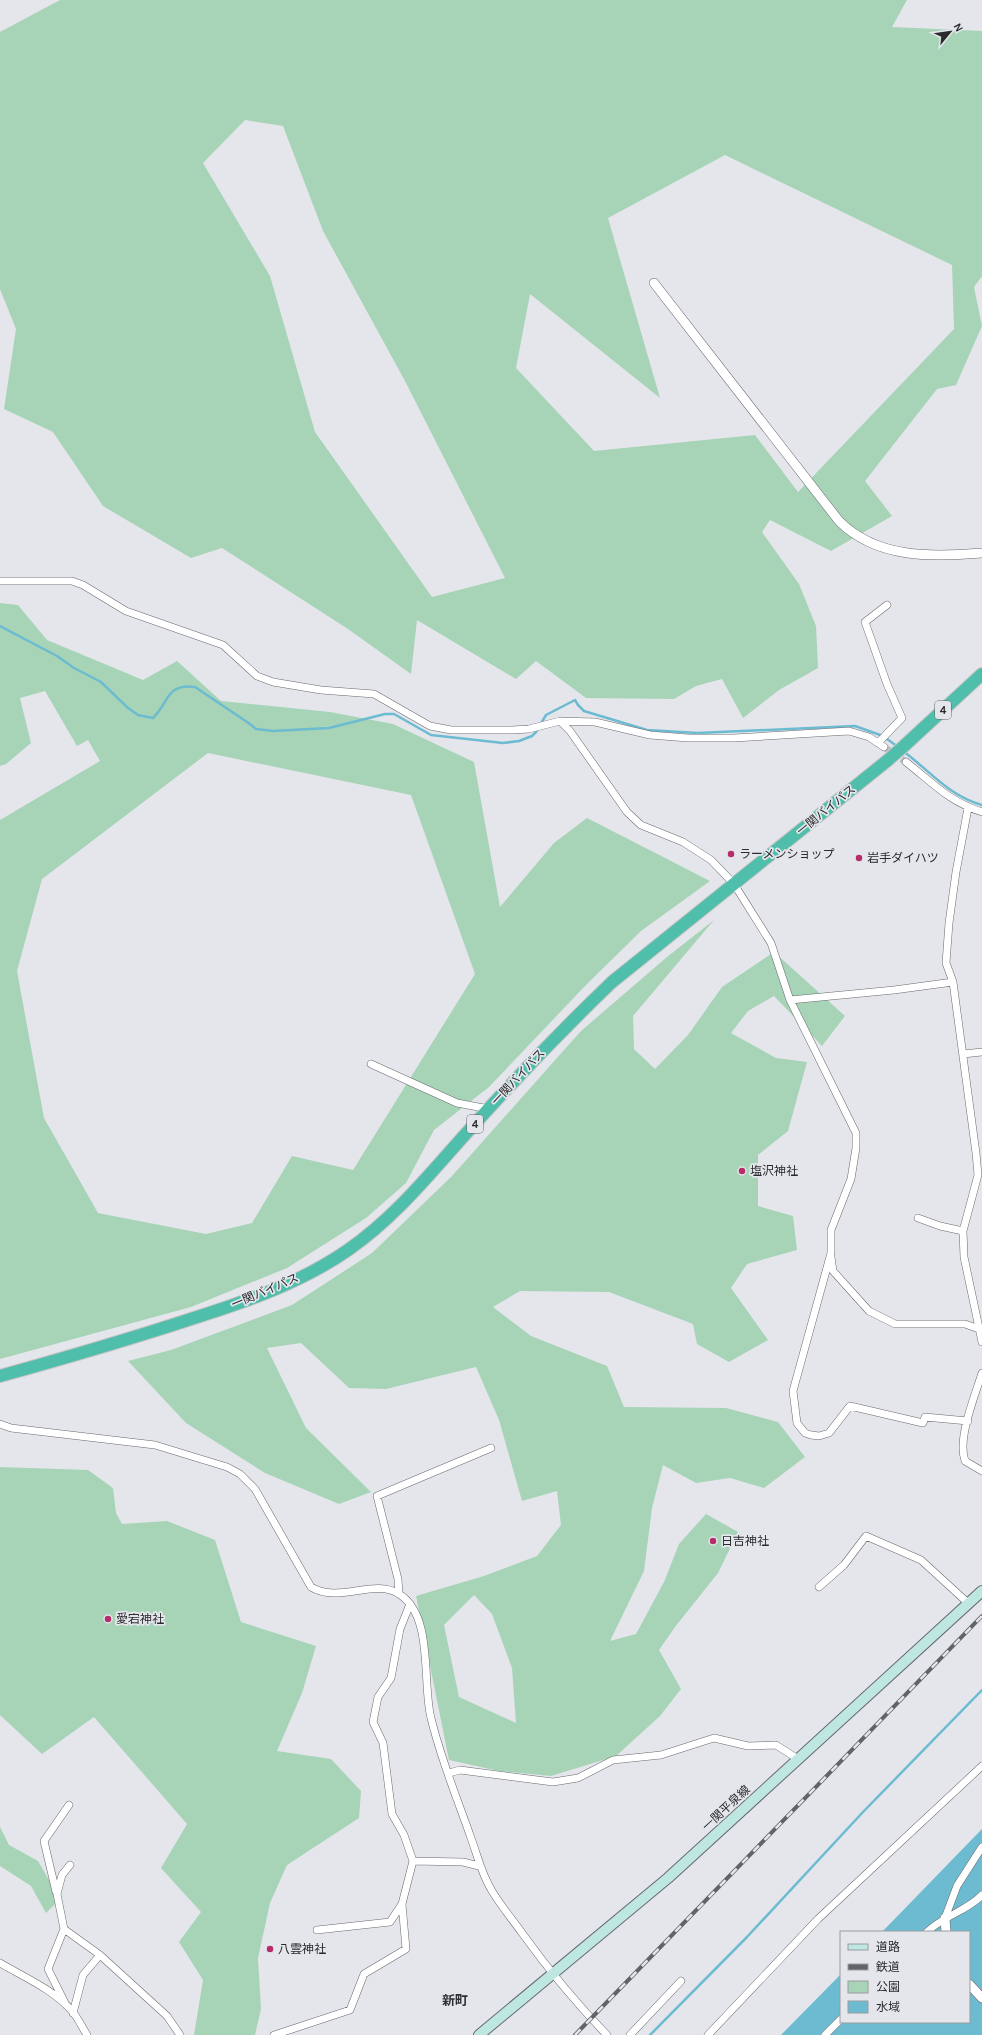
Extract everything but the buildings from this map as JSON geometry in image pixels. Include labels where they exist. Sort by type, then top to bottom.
[{"type":"highway","name":"一関バイパス","points":[[0,1376],[134,1338],[240,1303],[285,1286],[348,1250],[380,1225],[411,1194],[489,1108],[574,1019],[612,982],[888,760],[982,674]]},
{"type":"main road","name":"一関平泉線","points":[[479,2035],[668,1878],[982,1591]]},
{"type":"street","points":[[654,283],[839,521],[851,533],[868,543],[888,549],[927,556],[982,553]]},
{"type":"street","points":[[0,581],[72,581],[83,585],[126,611],[223,645],[258,676],[272,682],[321,690],[374,694],[430,726],[451,730],[533,728],[560,721],[595,722],[650,735],[688,738],[734,738],[849,731],[869,737],[884,747]]},
{"type":"street","points":[[878,743],[902,718],[887,684],[865,622],[887,605]]},
{"type":"street","points":[[560,721],[570,731],[627,812],[641,825],[683,842],[711,860],[734,884],[771,943],[790,1000],[856,1134],[856,1148],[851,1179],[831,1230],[833,1271],[869,1311],[895,1324],[965,1324],[979,1329]]},
{"type":"street","points":[[906,762],[938,791],[968,808],[982,812]]},
{"type":"street","points":[[968,808],[948,923],[946,962],[953,982],[978,1175],[963,1231],[964,1257],[982,1342]]},
{"type":"street","points":[[790,1000],[894,990],[953,982]]},
{"type":"street","points":[[962,1054],[982,1052]]},
{"type":"street","points":[[371,1064],[457,1102],[489,1108]]},
{"type":"street","points":[[918,1218],[940,1226],[963,1231]]},
{"type":"street","points":[[831,1254],[793,1391],[797,1423],[805,1433],[819,1436],[829,1433],[850,1406],[922,1423],[925,1417],[968,1421]]},
{"type":"street","points":[[982,1373],[968,1421],[962,1451],[965,1461],[982,1471]]},
{"type":"street","points":[[0,1424],[11,1428],[155,1445],[226,1467],[240,1474],[255,1489],[311,1587],[320,1592],[343,1594],[387,1590],[399,1594],[410,1604],[420,1618],[430,1717],[441,1755],[449,1773],[454,1796],[472,1839],[479,1866],[492,1892],[552,1974],[606,2035]]},
{"type":"street","points":[[399,1594],[398,1579],[377,1496],[491,1448]]},
{"type":"street","points":[[819,1587],[844,1565],[866,1536],[921,1560],[968,1603]]},
{"type":"street","points":[[317,1930],[390,1922],[402,1904],[413,1861],[404,1835],[392,1814],[383,1743],[374,1722],[378,1697],[391,1678],[400,1629],[410,1604]]},
{"type":"street","points":[[449,1773],[460,1770],[553,1782],[578,1778],[613,1760],[661,1755],[714,1738],[748,1746],[776,1745],[798,1759]]},
{"type":"street","points":[[708,2035],[818,1919],[982,1766]]},
{"type":"street","points":[[66,2005],[48,1969],[64,1929],[44,1841],[69,1806]]},
{"type":"street","points":[[946,1931],[945,1918],[957,1886],[982,1847]]},
{"type":"street","points":[[413,1861],[463,1862],[479,1866]]},
{"type":"street","points":[[57,1894],[62,1875],[70,1865]]},
{"type":"street","points":[[928,1931],[945,1918],[975,1902],[982,1895]]},
{"type":"street","points":[[274,2035],[350,2010],[364,1974],[406,1949],[402,1904]]},
{"type":"street","points":[[64,1929],[100,1955],[167,2016],[180,2035]]},
{"type":"street","points":[[73,2013],[83,1974],[100,1955]]},
{"type":"street","points":[[0,1963],[53,1995],[66,2005],[73,2013],[86,2035]]},
{"type":"street","points":[[630,2035],[681,1981]]},
{"type":"street","points":[[970,1985],[982,1998]]},
{"type":"street","points":[[825,2035],[840,2020]]},
{"type":"green space","points":[[60,0],[907,0],[892,27],[982,31],[982,276],[974,287],[982,326],[956,385],[937,389],[865,481],[892,516],[831,551],[770,520],[762,532],[799,584],[816,626],[818,668],[779,690],[743,718],[722,679],[696,686],[674,699],[586,698],[536,661],[516,679],[417,620],[411,674],[348,629],[222,548],[191,558],[103,506],[53,432],[4,409],[16,329],[0,289],[0,32]],"holes":[[[245,120],[283,126],[323,231],[405,381],[505,578],[432,597],[315,432],[270,276],[203,163]],[[725,155],[952,265],[954,329],[798,492],[755,435],[594,451],[516,368],[530,294],[660,398],[608,218]]]},
{"type":"green space","points":[[0,603],[18,605],[47,640],[143,680],[177,661],[221,701],[330,712],[393,724],[474,762],[500,907],[554,843],[587,818],[710,881],[641,931],[586,985],[489,1087],[434,1130],[406,1183],[366,1218],[287,1268],[191,1307],[0,1359],[0,820],[100,761],[88,740],[77,746],[45,691],[20,698],[31,743],[6,764],[0,766]],"holes":[[[208,753],[411,795],[475,974],[353,1170],[292,1156],[252,1223],[206,1234],[98,1213],[44,1118],[17,971],[42,879]]]},
{"type":"green space","points":[[714,920],[633,1016],[634,1049],[655,1069],[688,1035],[722,987],[774,952],[845,1016],[822,1046],[774,996],[748,1011],[731,1033],[776,1058],[807,1062],[788,1131],[758,1155],[758,1206],[793,1216],[797,1250],[747,1264],[731,1288],[768,1340],[729,1362],[697,1344],[693,1324],[609,1292],[520,1291],[493,1307],[531,1336],[607,1366],[624,1407],[726,1408],[778,1422],[805,1457],[764,1488],[730,1478],[696,1483],[663,1465],[652,1508],[644,1571],[610,1641],[636,1634],[664,1582],[679,1544],[706,1514],[738,1532],[718,1573],[675,1627],[659,1650],[681,1689],[660,1716],[616,1756],[551,1776],[499,1771],[449,1760],[416,1596],[484,1576],[537,1556],[561,1525],[557,1491],[522,1501],[499,1420],[476,1367],[386,1389],[349,1388],[301,1343],[267,1348],[306,1428],[371,1492],[339,1504],[265,1473],[186,1423],[128,1361],[171,1350],[292,1305],[372,1253],[452,1176],[581,1031],[667,957]],"holes":[[[474,1595],[492,1614],[512,1668],[516,1723],[459,1697],[444,1625]]]},
{"type":"green space","points":[[0,1467],[88,1470],[113,1488],[116,1513],[122,1524],[167,1521],[215,1540],[241,1622],[316,1646],[302,1693],[277,1751],[331,1759],[361,1791],[359,1818],[287,1865],[270,1903],[258,1958],[261,2009],[255,2035],[194,2035],[203,1980],[179,1942],[201,1912],[161,1868],[187,1824],[94,1717],[42,1754],[0,1715]]},
{"type":"green space","points":[[0,1827],[9,1845],[38,1861],[60,1899],[46,1913],[31,1886],[0,1866]]},
{"type":"water","points":[[982,1829],[982,2035],[781,2035],[840,1975],[840,2023],[970,2023],[970,1931],[883,1931]]},
{"type":"waterway","points":[[0,626],[57,656],[74,668],[101,682],[128,708],[138,715],[153,718],[173,691],[178,688],[195,687],[256,729],[273,731],[329,728],[385,714],[394,714],[431,735],[503,743],[519,741],[532,736],[546,715],[575,700],[584,711],[647,730],[698,733],[855,726],[883,736],[898,747]]},
{"type":"waterway","points":[[903,751],[940,782],[960,796],[982,805]]},
{"type":"waterway","points":[[650,2035],[747,1937],[863,1812],[982,1690]]},
{"type":"tunnel","points":[[884,747],[906,762]]},
{"type":"railway","points":[[575,2035],[982,1616]]},
{"type":"place","name":"ラーメンショップ","points":[[731,854]]},
{"type":"place","name":"岩手ダイハツ","points":[[859,858]]},
{"type":"place","name":"塩沢神社","points":[[742,1171]]},
{"type":"place","name":"日吉神社","points":[[713,1541]]},
{"type":"place","name":"愛宕神社","points":[[108,1619]]},
{"type":"place","name":"八雲神社","points":[[270,1949]]},
{"type":"district","name":"新町","points":[[455,2000]]}]
